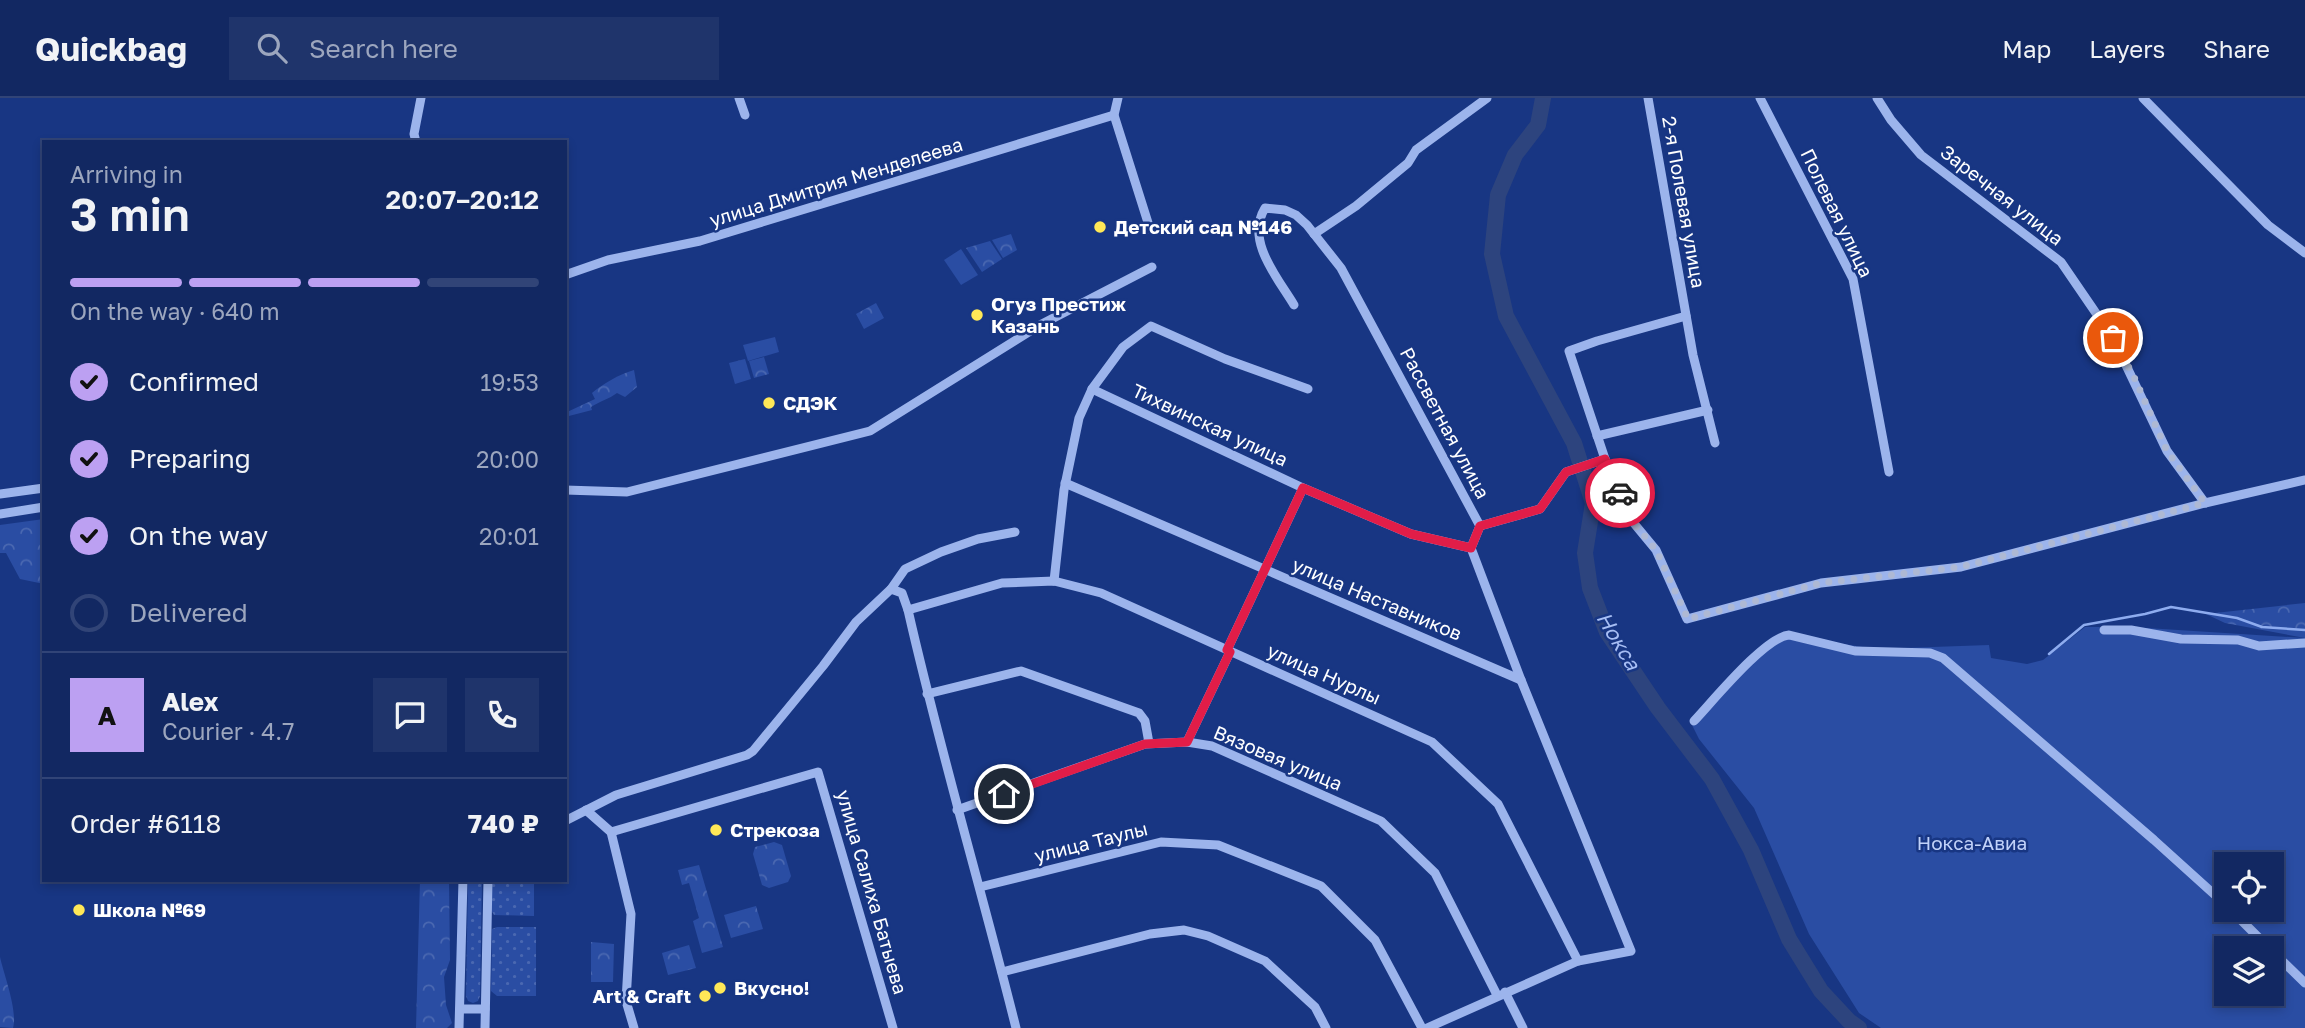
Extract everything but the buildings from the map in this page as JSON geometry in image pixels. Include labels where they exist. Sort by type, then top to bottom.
[{"type":"street","points":[[416,140],[414,134],[421,98]]},
{"type":"street","points":[[739,98],[745,115]]},
{"type":"street","points":[[1118,98],[1114,115],[1150,229]]},
{"type":"street","points":[[1314,234],[1356,206],[1408,163],[1416,150],[1487,98]]},
{"type":"street","name":"2-я Полевая улица","points":[[1648,98],[1686,316],[1569,351],[1605,459],[1632,521],[1656,550],[1688,619],[1821,583],[1961,567],[2205,503]]},
{"type":"street","name":"Полевая улица","points":[[1760,98],[1853,279],[1889,472]]},
{"type":"street","name":"Заречная улица","points":[[1877,98],[1891,120],[1921,155],[2061,262],[2113,338],[2135,379],[2167,451],[2205,503]]},
{"type":"street","points":[[2143,98],[2268,225],[2305,253]]},
{"type":"street","name":"улица Дмитрия Менделеева","points":[[567,274],[608,260],[700,241],[1114,115]]},
{"type":"street","name":"Рассветная улица","points":[[1294,305],[1260,249],[1260,216],[1265,208],[1286,210],[1296,215],[1342,268],[1480,526],[1471,548]]},
{"type":"street","points":[[567,491],[627,492],[870,431],[1040,325],[1152,267]]},
{"type":"street","points":[[1686,316],[1715,443]]},
{"type":"street","points":[[1054,581],[1065,483],[1079,418],[1092,389],[1123,347],[1151,326],[1225,359],[1308,389]]},
{"type":"street","name":"Тихвинская улица","points":[[1092,389],[1303,488],[1411,534],[1471,548]]},
{"type":"street","points":[[1597,436],[1708,410]]},
{"type":"street","points":[[1480,526],[1540,509],[1566,472],[1605,459]]},
{"type":"street","points":[[2205,503],[2305,480]]},
{"type":"street","name":"улица Наставников","points":[[1065,483],[1521,680]]},
{"type":"street","points":[[0,494],[42,488]]},
{"type":"street","points":[[1187,742],[1263,569],[1303,488]]},
{"type":"street","points":[[0,514],[42,508]]},
{"type":"street","points":[[567,820],[616,795],[747,755],[823,666],[856,622],[891,589],[905,569],[978,539],[1015,532]]},
{"type":"street","points":[[1424,1028],[1578,961],[1630,951],[1471,548]]},
{"type":"street","name":"улица Нурлы","points":[[908,610],[1002,583],[1054,581],[1101,593],[1432,742],[1498,804],[1578,961]]},
{"type":"street","points":[[891,589],[902,593],[908,610],[927,694],[1016,1028]]},
{"type":"street","points":[[2104,630],[2131,630],[2181,639],[2238,640],[2259,646],[2305,643]]},
{"type":"street","points":[[1694,721],[1764,648],[1781,636],[1789,635],[1855,651],[1930,653],[1942,658],[2154,839],[2214,894]]},
{"type":"street","points":[[927,694],[1021,671],[1139,713],[1145,721],[1149,743]]},
{"type":"street","name":"Вязовая улица","points":[[957,810],[1149,743],[1187,742],[1212,746],[1381,821],[1435,873],[1523,1028]]},
{"type":"street","name":"улица Салиха Батыева","points":[[611,832],[818,772],[893,1028]]},
{"type":"street","points":[[586,810],[611,832],[631,914],[626,1001],[634,1028]]},
{"type":"street","name":"улица Таулы","points":[[980,887],[1161,842],[1219,845],[1321,886],[1375,940],[1424,1028]]},
{"type":"street","points":[[459,1028],[463,882]]},
{"type":"street","points":[[485,1028],[488,882]]},
{"type":"street","points":[[2243,922],[2256,936]]},
{"type":"street","points":[[1002,972],[1150,934],[1184,930],[1208,936],[1265,961],[1315,1007],[1326,1028]]},
{"type":"street","points":[[2284,963],[2305,983]]},
{"type":"street","points":[[460,1009],[485,1009]]},
{"type":"green space","points":[[1011,234],[1017,250],[1003,258],[992,240]]},
{"type":"green space","points":[[990,241],[1002,259],[982,272],[966,248]]},
{"type":"green space","points":[[961,249],[978,275],[961,285],[944,260]]},
{"type":"green space","points":[[876,303],[884,318],[864,329],[856,314]]},
{"type":"green space","points":[[775,337],[779,352],[748,361],[743,345]]},
{"type":"green space","points":[[764,357],[769,374],[754,378],[749,361]]},
{"type":"green space","points":[[745,359],[751,379],[735,384],[729,363]]},
{"type":"green space","points":[[634,370],[637,387],[625,397],[617,393],[591,407],[592,410],[567,416],[567,412],[595,399],[592,393]]},
{"type":"green space","points":[[42,519],[42,584],[20,579],[6,553],[0,553],[0,525]]},
{"type":"green space","points":[[2305,603],[2305,638],[2225,623],[2206,614]]},
{"type":"green space","name":"Нокса-Авиа","points":[[2085,627],[2131,627],[2305,638],[2305,1028],[1881,1028],[1859,1013],[1809,934],[1754,808],[1699,739],[1690,721],[1781,634],[1875,649],[1989,645],[1991,658],[2027,664],[2043,660]]},
{"type":"green space","points":[[774,842],[782,845],[791,876],[788,882],[769,888],[762,885],[753,854],[755,847]]},
{"type":"green space","points":[[699,865],[723,947],[702,953],[693,921],[699,918],[689,883],[682,885],[678,870]]},
{"type":"green space","points":[[420,882],[449,882],[450,960],[444,977],[446,1005],[452,1023],[447,1028],[416,1028]]},
{"type":"green space","points":[[468,882],[482,882],[480,996],[478,1001],[473,1003],[468,1001]]},
{"type":"green space","points":[[492,882],[534,882],[534,916],[494,915],[491,910]]},
{"type":"green space","points":[[756,906],[763,929],[731,938],[724,915]]},
{"type":"green space","points":[[536,927],[536,996],[497,996],[491,991],[492,929]]},
{"type":"green space","points":[[591,942],[614,944],[613,982],[591,982]]},
{"type":"green space","points":[[689,945],[696,968],[668,975],[662,953]]},
{"type":"green space","points":[[0,957],[12,1003],[13,1028],[0,1027]]},
{"type":"waterway","name":"Нокса","points":[[1543,98],[1538,125],[1515,155],[1498,195],[1492,254],[1506,316],[1574,443],[1593,503],[1585,553],[1590,588],[1607,632],[1658,708],[1712,779],[1751,850],[1789,939],[1821,991],[1859,1028]]},
{"type":"waterway","points":[[2049,654],[2084,625],[2171,607],[2237,618],[2262,627],[2305,630]]},
{"type":"way so far","points":[[1620,493],[1632,521],[1656,550],[1688,619],[1821,583],[1961,567],[2205,503],[2167,451],[2141,398],[2135,379],[2113,338]]},
{"type":"place","name":"Детский сад №146","points":[[1100,227]]},
{"type":"place","name":"Огуз Престиж Казань","points":[[977,315]]},
{"type":"place","name":"СДЭК","points":[[769,403]]},
{"type":"place","name":"Стрекоза","points":[[716,830]]},
{"type":"place","name":"Школа №69","points":[[79,910]]},
{"type":"place","name":"Вкусно!","points":[[720,988]]},
{"type":"place","name":"Art & Craft","points":[[705,996]]},
{"type":"route","points":[[1004,794],[1145,744],[1187,742],[1230,652],[1227,650],[1263,569],[1303,488],[1411,534],[1471,548],[1480,526],[1540,509],[1566,472],[1605,459],[1620,493]]}]
